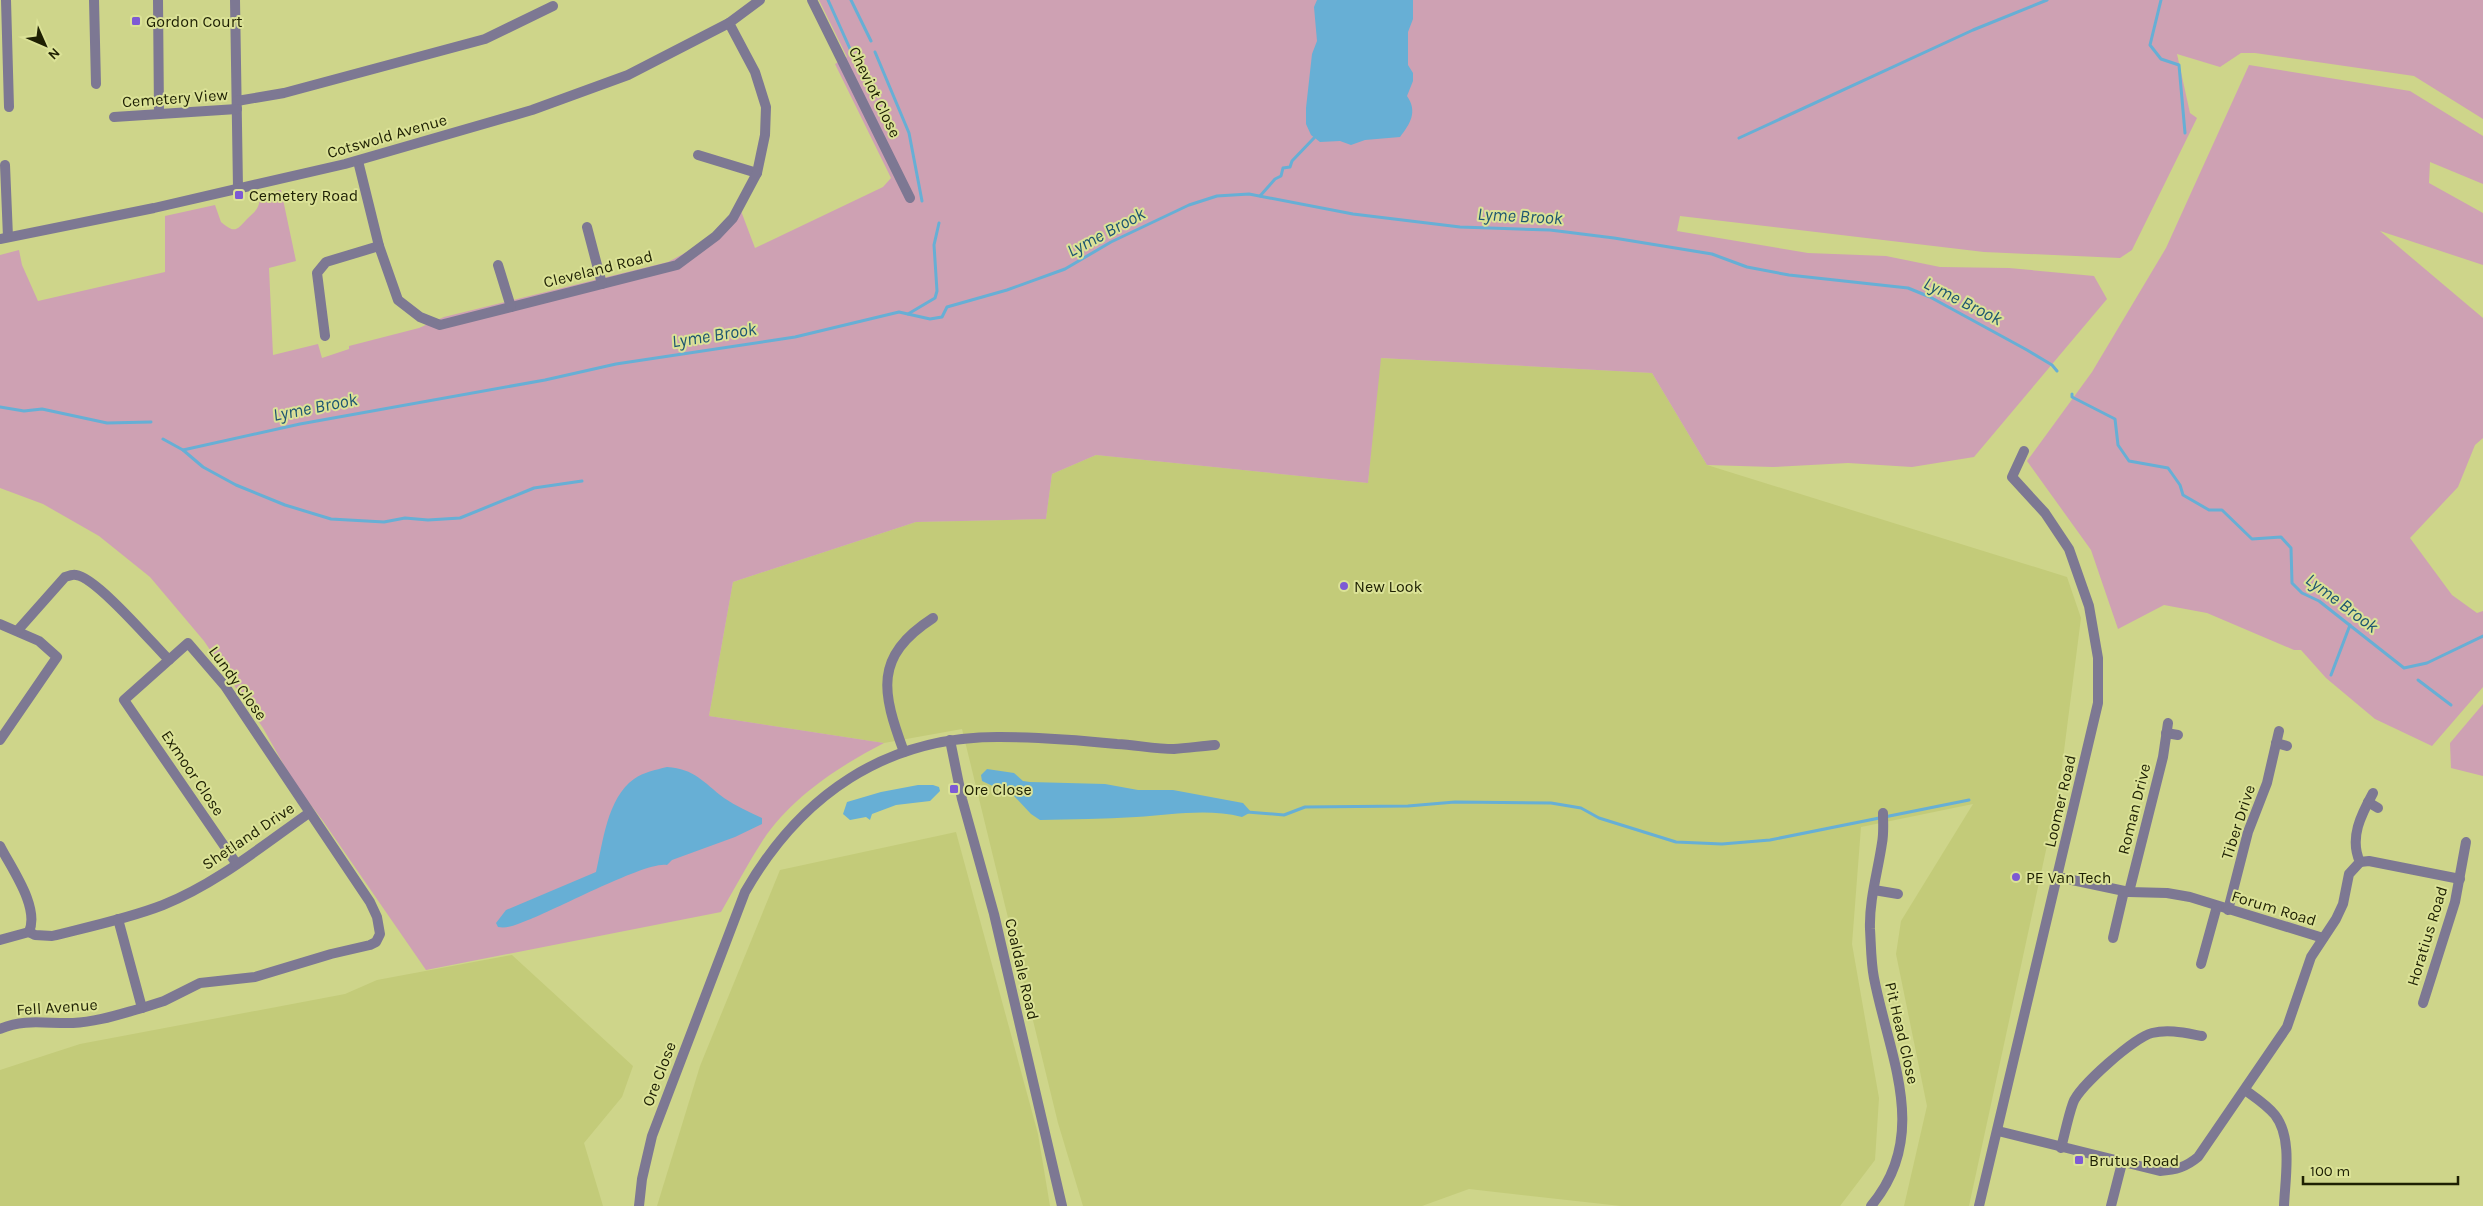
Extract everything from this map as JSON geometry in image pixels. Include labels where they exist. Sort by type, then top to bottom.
[{"type":"street","points":[[6,0],[9,107]]},
{"type":"street","points":[[94,0],[96,84]]},
{"type":"street","points":[[158,0],[160,114]]},
{"type":"street","points":[[235,0],[238,188]]},
{"type":"street","name":"Cotswold Avenue","points":[[4,238],[358,161],[532,110],[628,75],[729,23],[760,0]]},
{"type":"street","name":"Cheviot Close","points":[[812,0],[910,198]]},
{"type":"street","name":"Cemetery View","points":[[114,117],[237,105],[486,39],[553,6]]},
{"type":"street","name":"Cleveland Road","points":[[358,161],[379,246],[398,300],[420,317],[440,325],[677,265],[716,236],[733,218],[757,173],[765,134],[766,107],[755,72],[729,23]]},
{"type":"street","points":[[698,155],[757,173]]},
{"type":"street","points":[[4,238],[5,165]]},
{"type":"street","points":[[588,227],[602,284]]},
{"type":"street","points":[[324,336],[317,273],[326,262],[379,246]]},
{"type":"street","points":[[498,265],[511,307]]},
{"type":"street","name":"Loomer Road","points":[[1979,1206],[2098,703],[2098,658],[2089,606],[2069,549],[2045,513],[2012,477],[2024,451]]},
{"type":"street","points":[[18,630],[65,577],[76,574],[86,579],[115,603],[169,660]]},
{"type":"street","points":[[904,752],[887,704],[887,676],[896,649],[914,630],[933,618]]},
{"type":"street","points":[[0,624],[18,630],[39,641],[56,657],[0,740]]},
{"type":"street","name":"Lundy Close","points":[[124,700],[188,644],[206,662],[225,686],[309,813]]},
{"type":"street","name":"Exmoor Close","points":[[124,700],[236,863]]},
{"type":"street","name":"Roman Drive","points":[[2126,891],[2163,757],[2167,728],[2178,735]]},
{"type":"street","name":"Tiber Drive","points":[[2228,910],[2248,832],[2267,783],[2279,731]]},
{"type":"street","name":"Ore Close","points":[[638,1206],[652,1136],[745,892],[762,862],[787,830],[815,803],[848,780],[904,752],[950,740],[1001,737],[1173,749],[1216,745]]},
{"type":"street","name":"Coaldale Road","points":[[950,740],[967,817],[994,914],[1062,1206]]},
{"type":"street","points":[[2276,742],[2287,746]]},
{"type":"street","points":[[1998,1131],[2160,1171],[2176,1170],[2189,1164],[2208,1145],[2288,1027],[2302,977],[2311,957],[2336,920],[2343,904],[2349,874],[2360,862],[2354,850],[2355,838],[2373,793]]},
{"type":"street","points":[[2368,802],[2378,808]]},
{"type":"street","name":"Pit Head Close","points":[[1871,1206],[1884,1190],[1893,1168],[1901,1142],[1903,1114],[1900,1079],[1873,977],[1870,927],[1874,890],[1883,841],[1883,812]]},
{"type":"street","name":"Shetland Drive","points":[[29,932],[35,935],[52,936],[118,919],[168,902],[189,893],[309,813],[370,902],[379,925],[380,934],[378,939],[370,945],[331,954],[255,977],[200,983],[164,1001],[142,1008]]},
{"type":"street","name":"Horatius Road","points":[[2423,1003],[2460,879],[2466,842]]},
{"type":"street","points":[[0,846],[30,904],[32,919],[29,932],[0,940]]},
{"type":"street","name":"Horatius Road","points":[[2360,862],[2369,861],[2460,879]]},
{"type":"street","name":"Forum Road","points":[[2058,877],[2126,891],[2167,893],[2190,897],[2323,938]]},
{"type":"street","points":[[1874,890],[1898,894]]},
{"type":"street","points":[[2113,938],[2126,891]]},
{"type":"street","name":"Forum Road","points":[[2201,964],[2216,906]]},
{"type":"street","points":[[118,919],[142,1008]]},
{"type":"street","name":"Fell Avenue","points":[[0,1029],[22,1022],[75,1023],[106,1018],[142,1008]]},
{"type":"street","points":[[2061,1148],[2073,1102],[2081,1090],[2136,1040],[2151,1033],[2168,1031],[2202,1036]]},
{"type":"street","points":[[2246,1090],[2268,1108],[2281,1126],[2284,1137],[2284,1206]]},
{"type":"street","points":[[2111,1206],[2122,1163]]},
{"type":"shaded area","points":[[819,0],[2483,0],[2483,119],[2414,76],[2255,53],[2241,53],[2220,67],[2177,54],[2190,113],[2197,118],[2132,250],[2120,258],[1984,252],[1680,216],[1677,231],[1808,253],[1886,256],[1940,267],[2009,268],[2094,276],[2107,299],[1974,457],[1912,467],[1848,463],[1773,467],[1707,465],[1652,373],[1381,358],[1368,483],[1096,455],[1052,474],[1046,519],[916,522],[733,582],[709,716],[884,743],[834,772],[802,796],[788,810],[763,840],[721,912],[426,970],[323,821],[294,783],[263,728],[204,641],[150,577],[99,536],[43,504],[0,488],[0,255],[19,250],[22,265],[38,301],[165,272],[165,216],[215,205],[221,222],[235,229],[241,226],[256,209],[259,204],[260,195],[281,190],[296,261],[269,268],[273,355],[318,344],[322,358],[349,349],[349,346],[419,328],[444,317],[668,262],[700,245],[741,211],[755,248],[883,187],[891,178],[835,64],[847,57]]},
{"type":"shaded area","points":[[2249,65],[2410,91],[2483,136],[2483,184],[2430,162],[2429,183],[2483,213],[2483,265],[2380,231],[2483,318],[2483,438],[2475,445],[2458,487],[2410,538],[2452,595],[2477,613],[2483,611],[2483,687],[2432,746],[2375,719],[2326,678],[2301,650],[2294,650],[2207,613],[2164,605],[2118,629],[2091,550],[2027,461],[2092,372],[2166,248]]},
{"type":"shaded area","points":[[1380,358],[1652,373],[1707,465],[2067,577],[2081,618],[2059,790],[1969,1206],[1904,1206],[1927,1106],[1896,954],[1901,921],[1973,804],[1861,827],[1852,944],[1879,1098],[1875,1160],[1840,1206],[1621,1206],[1469,1189],[1422,1206],[1083,1206],[1058,1123],[962,729],[884,743],[709,716],[733,582],[916,522],[1046,519],[1052,474],[1096,455],[1368,483]]},
{"type":"shaded area","points":[[2483,704],[2483,776],[2451,768],[2450,743]]},
{"type":"shaded area","points":[[956,832],[1038,1134],[1050,1206],[657,1206],[700,1066],[780,870]]},
{"type":"shaded area","points":[[512,955],[633,1066],[622,1097],[584,1143],[603,1206],[0,1206],[0,1070],[80,1044],[345,994],[377,980]]},
{"type":"water","points":[[1317,0],[1413,0],[1413,19],[1408,32],[1408,65],[1413,73],[1413,81],[1407,96],[1412,107],[1412,113],[1410,123],[1400,137],[1365,140],[1351,145],[1340,141],[1320,142],[1311,135],[1306,124],[1306,108],[1312,54],[1317,41],[1314,7]]},
{"type":"water","points":[[667,767],[692,773],[724,798],[762,818],[762,824],[735,837],[672,860],[667,865],[641,870],[621,878],[520,923],[509,927],[498,927],[496,923],[506,910],[596,872],[604,835],[618,797],[634,779]]},
{"type":"water","points":[[987,769],[1014,773],[1023,781],[1030,782],[1105,784],[1138,790],[1173,790],[1243,803],[1251,812],[1242,817],[1229,814],[1202,813],[1124,818],[1040,820],[1031,814],[1014,796],[982,781],[981,775]]},
{"type":"water","points":[[918,785],[933,785],[939,787],[940,791],[930,801],[896,805],[872,814],[870,820],[866,817],[850,820],[843,814],[847,802],[881,792]]},
{"type":"waterway","points":[[828,0],[851,51]]},
{"type":"waterway","points":[[851,0],[871,41]]},
{"type":"waterway","points":[[1739,138],[1973,30],[2047,0]]},
{"type":"waterway","points":[[2161,0],[2150,45],[2161,59],[2179,65],[2185,133]]},
{"type":"waterway","points":[[875,52],[909,133],[922,201]]},
{"type":"waterway","points":[[1260,196],[1275,179],[1281,176],[1283,168],[1290,167],[1292,161],[1314,138]]},
{"type":"waterway","name":"Lyme Brook","points":[[163,439],[183,450],[300,424],[545,380],[616,364],[795,337],[899,312],[930,319],[942,317],[947,307],[1007,290],[1065,269],[1111,242],[1189,205],[1217,196],[1249,194],[1353,214],[1460,227],[1550,230],[1614,238],[1712,254],[1747,267],[1789,275],[1908,288],[1930,297],[2027,350],[2052,365],[2057,371]]},
{"type":"waterway","points":[[908,314],[935,298],[937,291],[934,245],[939,223]]},
{"type":"waterway","name":"Lyme Brook","points":[[2072,394],[2072,397],[2115,419],[2118,445],[2129,461],[2168,468],[2180,485],[2183,495],[2209,510],[2222,510],[2252,539],[2281,537],[2291,548],[2292,583],[2302,593],[2319,601],[2404,668],[2427,663],[2483,636]]},
{"type":"waterway","name":"Lyme Brook","points":[[0,407],[24,411],[42,409],[107,423],[151,422]]},
{"type":"waterway","points":[[183,450],[203,467],[236,485],[285,505],[331,519],[384,522],[405,518],[428,520],[460,518],[534,488],[582,481]]},
{"type":"waterway","points":[[2331,675],[2350,625]]},
{"type":"waterway","points":[[2418,680],[2451,705]]},
{"type":"waterway","points":[[1247,812],[1284,815],[1305,807],[1408,806],[1455,802],[1551,803],[1581,808],[1599,818],[1676,842],[1722,844],[1770,840],[1969,800]]},
{"type":"place","name":"Gordon Court","points":[[136,21]]},
{"type":"place","name":"Cemetery Road","points":[[239,195]]},
{"type":"place","name":"New Look","points":[[1344,586]]},
{"type":"place","name":"Ore Close","points":[[954,789]]},
{"type":"place","name":"PE Van Tech","points":[[2016,877]]},
{"type":"place","name":"Brutus Road","points":[[2079,1160]]}]
